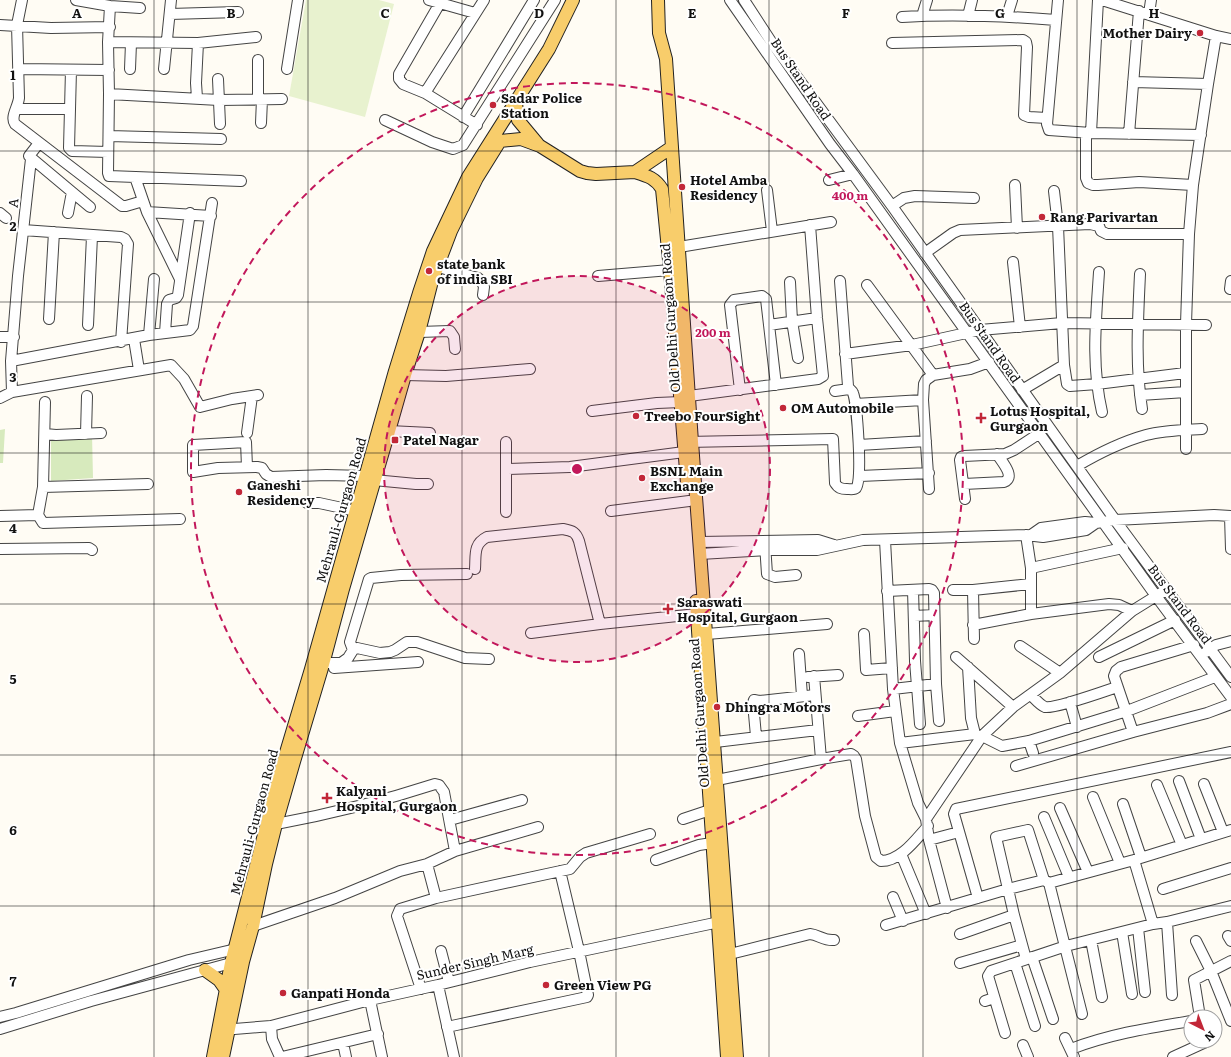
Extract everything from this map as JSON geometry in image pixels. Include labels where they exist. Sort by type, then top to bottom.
[{"type":"main road","name":"Mehrauli-Gurgaon Road","points":[[241,947],[253,926],[276,824],[319,668],[343,589],[370,478],[380,444],[395,371],[433,251],[468,177],[550,49],[573,0]]},
{"type":"main road","name":"Old Delhi Gurgaon Road","points":[[658,0],[659,33],[666,60],[679,247],[674,275]]},
{"type":"main road","points":[[516,103],[518,120],[540,146],[587,174],[636,172],[672,147]]},
{"type":"main road","name":"Mehrauli-Gurgaon Road","points":[[380,444],[388,431],[419,332],[432,281],[451,231],[477,178],[500,141],[521,139],[540,146]]},
{"type":"main road","name":"Old Delhi Gurgaon Road","points":[[636,172],[657,181],[662,190],[674,275],[685,399],[689,501],[697,614],[710,742],[717,780],[727,1057]]},
{"type":"main road","name":"Old Delhi Gurgaon Road","points":[[687,446],[700,548],[707,634],[710,810],[712,843],[722,921],[730,954],[737,1057]]},
{"type":"main road","name":"Mehrauli-Gurgaon Road","points":[[213,1057],[224,1030],[237,962],[279,776],[319,668],[356,510],[370,478]]},
{"type":"main road","name":"Mehrauli-Gurgaon Road","points":[[223,1057],[226,990],[237,962]]},
{"type":"main road","points":[[205,970],[219,980],[226,990]]},
{"type":"street","points":[[22,0],[17,25],[19,98],[17,109],[12,120],[39,143],[122,206],[143,201]]},
{"type":"street","points":[[76,0],[110,6],[140,8]]},
{"type":"street","points":[[164,69],[171,0]]},
{"type":"street","points":[[287,70],[298,0]]},
{"type":"street","points":[[429,0],[440,3],[459,4],[475,13]]},
{"type":"street","points":[[425,93],[484,0]]},
{"type":"street","points":[[462,117],[534,0]]},
{"type":"street","points":[[385,120],[432,142],[453,149],[463,145],[555,0]]},
{"type":"street","name":"Bus Stand Road","points":[[730,0],[830,144],[1040,433],[1100,522],[1123,548],[1156,596],[1194,645],[1215,677],[1231,697]]},
{"type":"street","name":"Bus Stand Road","points":[[744,0],[772,43],[892,206],[1115,520],[1231,677]]},
{"type":"street","points":[[922,16],[927,0]]},
{"type":"street","points":[[968,16],[972,0]]},
{"type":"street","points":[[1007,16],[1012,0]]},
{"type":"street","points":[[1058,0],[1047,128],[1050,131],[1201,135]]},
{"type":"street","points":[[1098,0],[1086,178],[1088,183],[1098,186],[1140,182],[1193,185]]},
{"type":"street","points":[[1102,0],[1216,36],[1231,39]]},
{"type":"street","points":[[1129,134],[1133,82],[1144,13],[1152,0]]},
{"type":"street","points":[[440,3],[399,74],[399,79],[403,84],[425,93],[477,125]]},
{"type":"street","points":[[110,6],[110,28],[108,42],[108,173],[110,176],[241,180]]},
{"type":"street","points":[[170,14],[238,12]]},
{"type":"street","points":[[902,17],[1007,16],[1056,20]]},
{"type":"street","points":[[0,25],[51,28],[110,28]]},
{"type":"street","points":[[1186,449],[1185,373],[1189,234],[1193,185],[1216,36]]},
{"type":"street","points":[[108,42],[198,43],[256,37]]},
{"type":"street","points":[[892,43],[1023,40],[1026,42],[1027,47],[1024,115],[1029,118],[1048,118]]},
{"type":"street","points":[[130,69],[131,43]]},
{"type":"street","points":[[197,98],[196,83],[198,43]]},
{"type":"street","points":[[258,60],[261,123]]},
{"type":"street","points":[[18,69],[109,70]]},
{"type":"street","points":[[71,70],[68,148],[72,151],[108,152]]},
{"type":"street","points":[[218,79],[220,124]]},
{"type":"street","points":[[1133,82],[1208,84]]},
{"type":"street","points":[[109,94],[218,100],[282,99]]},
{"type":"street","points":[[17,109],[70,109]]},
{"type":"street","points":[[109,136],[221,139]]},
{"type":"street","points":[[830,144],[841,138]]},
{"type":"street","points":[[39,143],[29,155],[31,159],[90,207]]},
{"type":"street","name":"A","points":[[12,392],[11,361],[18,276],[31,159]]},
{"type":"street","points":[[829,180],[853,174]]},
{"type":"street","points":[[135,177],[147,212],[180,279]]},
{"type":"street","points":[[1015,185],[1017,228]]},
{"type":"street","points":[[767,190],[772,232]]},
{"type":"street","points":[[1054,191],[1058,226],[1064,365],[1067,384],[1070,386],[1097,384],[1185,373]]},
{"type":"street","points":[[68,213],[72,192]]},
{"type":"street","points":[[892,206],[904,198],[909,197],[974,198]]},
{"type":"street","points":[[11,361],[121,342],[149,335],[190,330],[193,326],[212,202]]},
{"type":"street","points":[[147,212],[190,213],[211,216]]},
{"type":"street","points":[[166,334],[167,304],[169,300],[176,298],[178,295],[190,213]]},
{"type":"street","points":[[679,247],[831,222]]},
{"type":"street","points":[[592,411],[818,379],[823,376],[810,225]]},
{"type":"street","points":[[925,253],[957,231],[1096,225],[1099,226],[1103,233],[1107,234],[1189,234]]},
{"type":"street","points":[[24,230],[121,237],[125,239],[128,244],[121,342]]},
{"type":"street","points":[[49,320],[54,232]]},
{"type":"street","points":[[88,325],[92,236]]},
{"type":"street","points":[[1013,262],[1020,327]]},
{"type":"street","points":[[438,266],[478,278],[484,287],[483,295]]},
{"type":"street","points":[[1099,272],[1094,354],[1102,412]]},
{"type":"street","points":[[1140,274],[1138,378],[1142,409]]},
{"type":"street","points":[[598,276],[674,275]]},
{"type":"street","points":[[149,335],[154,279]]},
{"type":"street","points":[[790,282],[792,322],[798,358]]},
{"type":"street","points":[[506,469],[570,467],[687,446],[833,439],[836,486],[844,489],[858,487],[860,476],[859,445],[853,393],[849,390],[840,282]]},
{"type":"street","points":[[867,286],[933,375]]},
{"type":"street","points":[[740,390],[730,310],[731,302],[734,300],[762,296],[766,299],[776,385]]},
{"type":"street","points":[[769,325],[817,318]]},
{"type":"street","points":[[845,354],[912,345],[969,334],[980,330],[1062,323],[1206,324]]},
{"type":"street","points":[[419,332],[450,331],[454,338],[455,349]]},
{"type":"street","points":[[0,337],[14,337]]},
{"type":"street","points":[[134,338],[139,370]]},
{"type":"street","points":[[929,489],[924,384],[926,380],[933,375],[970,369],[989,362]]},
{"type":"street","points":[[0,398],[12,392],[171,364],[184,379],[200,407],[255,396],[247,433]]},
{"type":"street","points":[[1022,390],[1064,365]]},
{"type":"street","points":[[405,375],[446,376],[530,369]]},
{"type":"street","points":[[835,391],[849,390]]},
{"type":"street","points":[[1140,395],[1186,392]]},
{"type":"street","points":[[86,434],[87,396]]},
{"type":"street","points":[[855,404],[924,400]]},
{"type":"street","points":[[45,402],[43,487],[38,515],[43,523],[180,519]]},
{"type":"street","points":[[1077,466],[1110,447],[1146,434],[1173,430],[1202,429]]},
{"type":"street","points":[[388,431],[430,433]]},
{"type":"street","points":[[45,434],[100,433]]},
{"type":"street","points":[[965,499],[960,460],[961,457],[1005,454],[1014,450],[1040,433]]},
{"type":"street","points":[[859,445],[926,441]]},
{"type":"street","points":[[248,467],[246,442],[193,445],[193,472],[218,468],[261,467],[266,474],[271,477],[326,475],[428,484]]},
{"type":"street","points":[[506,442],[506,512]]},
{"type":"street","points":[[964,484],[1004,482],[1008,480],[1010,478],[1009,473],[997,454]]},
{"type":"street","points":[[860,476],[929,473]]},
{"type":"street","points":[[43,487],[148,484]]},
{"type":"street","points":[[611,511],[689,501]]},
{"type":"street","points":[[307,503],[319,503],[356,510]]},
{"type":"street","points":[[0,516],[38,515]]},
{"type":"street","points":[[700,548],[765,545],[818,540],[834,545],[863,540],[1028,535],[1043,537],[1086,530],[1100,522],[1115,520],[1214,515],[1230,516],[1231,549]]},
{"type":"street","points":[[353,650],[350,642],[369,579],[401,575],[471,572],[476,548],[481,540],[487,537],[563,529],[573,531],[577,535],[579,541],[600,624]]},
{"type":"street","points":[[1028,535],[1031,568],[1031,614]]},
{"type":"street","points":[[885,540],[893,689],[900,743],[918,803],[927,822],[929,840],[947,908]]},
{"type":"street","points":[[765,545],[766,570],[768,574],[775,577],[796,576]]},
{"type":"street","points":[[0,550],[89,548],[92,550]]},
{"type":"street","points":[[1031,568],[1123,548]]},
{"type":"street","points":[[953,590],[973,590],[1031,584]]},
{"type":"street","points":[[887,591],[929,589],[934,593],[938,721]]},
{"type":"street","points":[[913,590],[916,686],[920,724]]},
{"type":"street","points":[[973,590],[974,639]]},
{"type":"street","points":[[717,780],[851,754],[856,759],[865,816],[876,856],[881,861],[885,861],[901,854],[927,822],[979,735],[1013,707],[1060,673],[1132,611],[1166,590]]},
{"type":"street","points":[[973,625],[1031,614],[1109,604],[1119,605],[1132,611]]},
{"type":"street","points":[[531,634],[600,624],[697,614]]},
{"type":"street","points":[[914,616],[934,615]]},
{"type":"street","points":[[1099,657],[1175,620]]},
{"type":"street","points":[[707,634],[827,624]]},
{"type":"street","points":[[864,634],[866,670],[892,668]]},
{"type":"street","points":[[319,668],[341,663],[348,658],[353,650],[358,648],[380,653],[390,652],[407,642],[417,642],[465,658],[489,659]]},
{"type":"street","points":[[1201,655],[1216,645],[1231,642]]},
{"type":"street","points":[[1133,732],[1114,674],[1116,671],[1121,667],[1194,645]]},
{"type":"street","points":[[1020,646],[1060,673]]},
{"type":"street","points":[[798,654],[802,696]]},
{"type":"street","points":[[956,657],[1013,707]]},
{"type":"street","points":[[319,668],[337,669],[418,662]]},
{"type":"street","points":[[968,667],[972,718],[979,735]]},
{"type":"street","points":[[801,678],[838,675]]},
{"type":"street","points":[[814,676],[822,759]]},
{"type":"street","points":[[900,743],[979,735],[1002,746],[1029,741],[1127,711],[1215,677]]},
{"type":"street","points":[[893,689],[936,684]]},
{"type":"street","points":[[1031,695],[1044,707],[1049,707],[1118,687]]},
{"type":"street","points":[[756,736],[754,700],[759,701],[815,695]]},
{"type":"street","points":[[1070,702],[1077,727]]},
{"type":"street","points":[[1016,766],[1133,732],[1207,714],[1231,704]]},
{"type":"street","points":[[858,716],[895,711]]},
{"type":"street","points":[[710,742],[818,730]]},
{"type":"street","points":[[1029,741],[1033,753]]},
{"type":"street","points":[[978,898],[954,814],[956,809],[1231,752]]},
{"type":"street","points":[[1179,780],[1201,839]]},
{"type":"street","points":[[276,824],[329,814],[410,793],[436,784],[439,785],[444,792],[455,850]]},
{"type":"street","points":[[886,925],[1008,890],[1088,872],[1227,831],[1204,784]]},
{"type":"street","points":[[1157,785],[1182,845]]},
{"type":"street","points":[[1093,797],[1120,863]]},
{"type":"street","points":[[450,820],[522,800]]},
{"type":"street","points":[[1123,804],[1154,924]]},
{"type":"street","points":[[1060,808],[1088,872]]},
{"type":"street","points":[[683,819],[710,810]]},
{"type":"street","points":[[1044,817],[1069,877]]},
{"type":"street","points":[[253,926],[335,898],[400,871],[427,864],[455,850],[538,827]]},
{"type":"street","points":[[1054,1019],[1029,958],[1022,945],[996,838],[997,836],[1028,830],[1066,946],[1082,1014]]},
{"type":"street","points":[[929,840],[959,832]]},
{"type":"street","points":[[421,988],[397,916],[400,909],[436,898],[570,869],[580,857],[586,853],[650,834]]},
{"type":"street","points":[[656,860],[698,845],[712,843]]},
{"type":"street","points":[[901,854],[926,914]]},
{"type":"street","points":[[427,864],[436,898]]},
{"type":"street","points":[[1163,890],[1231,868]]},
{"type":"street","points":[[447,1027],[587,997],[588,995],[579,951],[560,871]]},
{"type":"street","points":[[893,897],[903,921]]},
{"type":"street","points":[[1005,1032],[989,999],[988,973],[991,971],[1066,946],[1231,906]]},
{"type":"street","points":[[960,934],[1014,915]]},
{"type":"street","name":"Sunder Singh Marg","points":[[224,1030],[271,1026],[370,1000],[579,951],[722,921]]},
{"type":"street","points":[[1166,922],[1172,995]]},
{"type":"street","points":[[1138,928],[1145,992]]},
{"type":"street","points":[[1122,932],[1132,994]]},
{"type":"street","points":[[730,954],[810,934],[815,934],[827,941],[834,940]]},
{"type":"street","points":[[1091,940],[1102,997]]},
{"type":"street","points":[[1196,941],[1211,971],[1231,1021]]},
{"type":"street","points":[[960,963],[1022,945]]},
{"type":"street","points":[[0,1016],[16,1013],[190,960],[241,947]]},
{"type":"street","points":[[441,951],[449,982]]},
{"type":"street","points":[[1199,1009],[1194,981],[1197,978],[1231,961]]},
{"type":"street","points":[[0,1029],[91,1001],[237,962]]},
{"type":"street","points":[[1015,963],[1035,1026]]},
{"type":"street","points":[[438,985],[454,1057]]},
{"type":"street","points":[[370,1000],[382,1057]]},
{"type":"street","points":[[1065,1038],[1072,1053],[1095,1040],[1123,1033],[1183,1022]]},
{"type":"street","points":[[271,1026],[272,1039],[281,1057],[378,1034]]},
{"type":"street","points":[[343,1043],[346,1057]]},
{"type":"street","points":[[1023,1045],[1028,1057]]},
{"type":"street","points":[[1173,1057],[1196,1052]]},
{"type":"green space","points":[[306,0],[379,0],[394,4],[365,117],[289,96]]},
{"type":"green space","points":[[5,429],[3,463],[0,463],[0,430]]},
{"type":"green space","points":[[92,434],[93,478],[51,481],[51,437]]},
{"type":"place","name":"Mother Dairy","points":[[1200,33]]},
{"type":"place","name":"Sadar Police Station","points":[[493,105]]},
{"type":"place","name":"Hotel Amba Residency","points":[[682,187]]},
{"type":"place","name":"Rang Parivartan","points":[[1042,217]]},
{"type":"place","name":"state bank of india SBI","points":[[429,271]]},
{"type":"place","name":"OM Automobile","points":[[783,408]]},
{"type":"place","name":"Treebo FourSight","points":[[636,416]]},
{"type":"place","name":"Lotus Hospital, Gurgaon","points":[[981,418]]},
{"type":"place","name":"Patel Nagar","points":[[395,440]]},
{"type":"place","name":"BSNL Main Exchange","points":[[642,478]]},
{"type":"place","name":"Ganeshi Residency","points":[[239,492]]},
{"type":"place","name":"Saraswati Hospital, Gurgaon","points":[[668,609]]},
{"type":"place","name":"Dhingra Motors","points":[[717,707]]},
{"type":"place","name":"Kalyani Hospital, Gurgaon","points":[[327,798]]},
{"type":"place","name":"Green View PG","points":[[546,985]]},
{"type":"place","name":"Ganpati Honda","points":[[283,993]]}]
